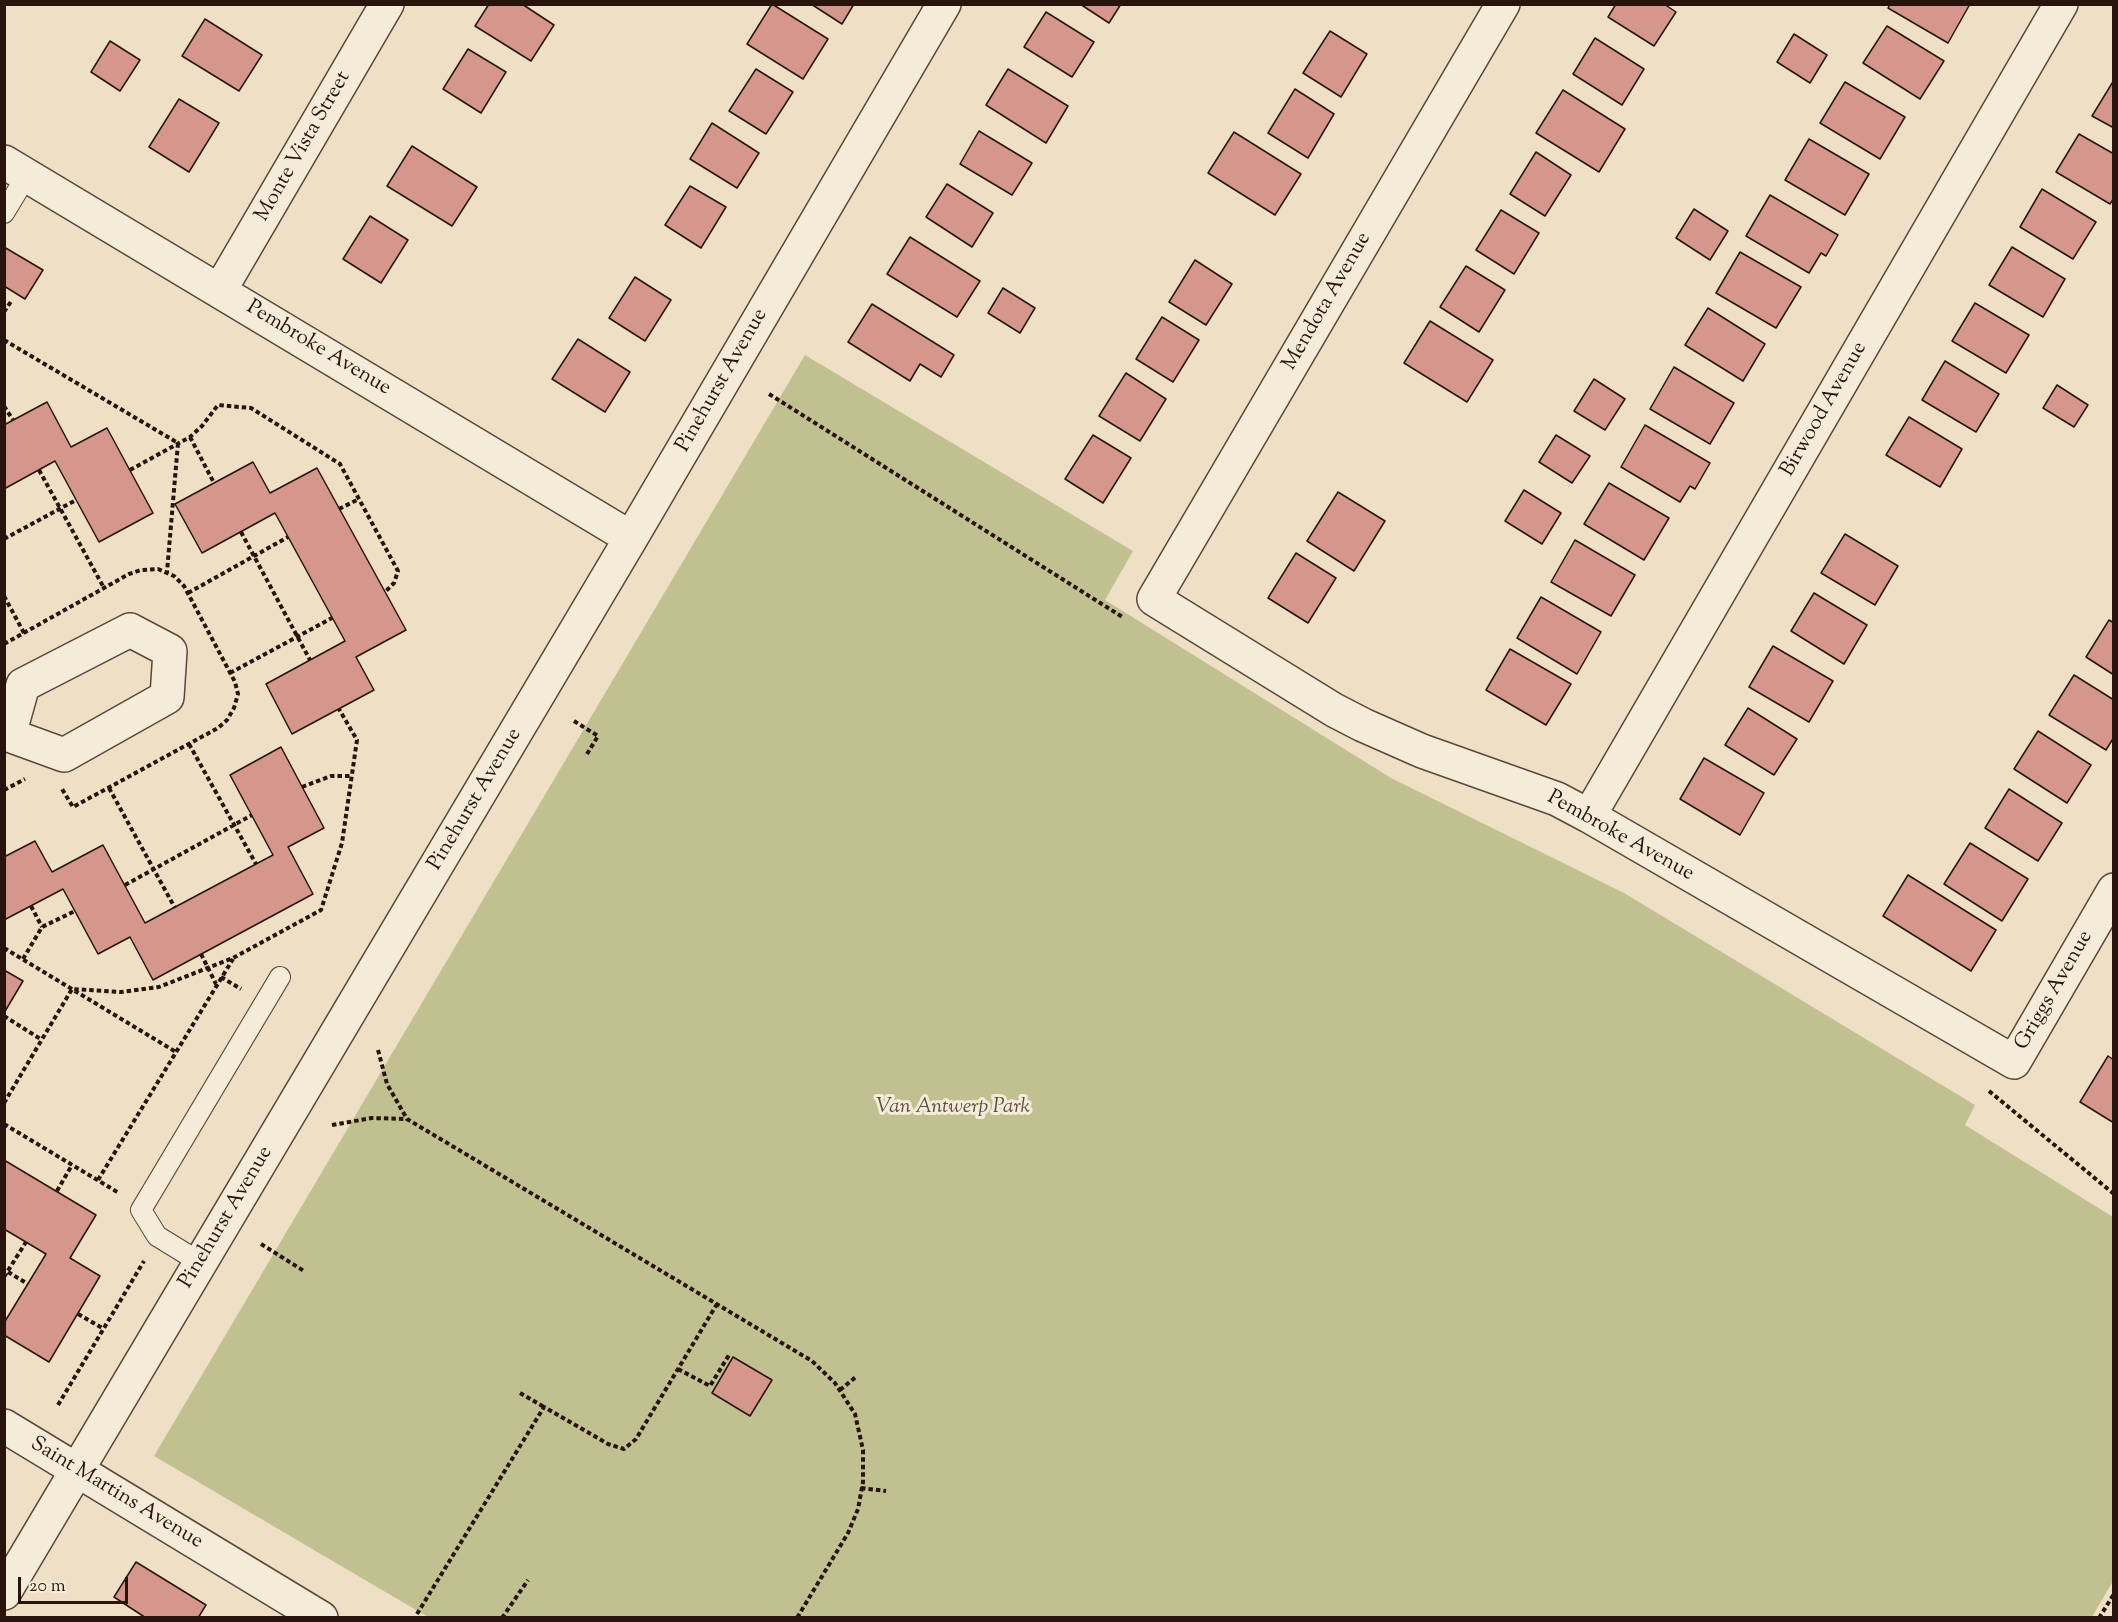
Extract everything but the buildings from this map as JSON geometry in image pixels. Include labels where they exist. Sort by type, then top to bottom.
[{"type":"street","name":"Monte Vista Street","points":[[220,290],[387,4]]},
{"type":"street","name":"Pinehurst Avenue","points":[[4,1593],[631,538],[944,4]]},
{"type":"street","name":"Mendota Avenue","points":[[1154,599],[1503,4]]},
{"type":"street","name":"Birwood Avenue","points":[[1589,816],[2061,4]]},
{"type":"street","name":"Pembroke Avenue","points":[[16,169],[631,538]]},
{"type":"street","name":"Pembroke Avenue","points":[[1154,599],[1334,710],[1363,725],[1422,751],[1557,799],[1589,816],[2014,1062]]},
{"type":"street","points":[[130,630],[170,651],[166,697],[64,755],[7,737],[23,685],[130,630]]},
{"type":"street","name":"Griggs Avenue","points":[[2014,1062],[2114,890]]},
{"type":"street","name":"Saint Martins Avenue","points":[[4,1426],[321,1617]]},
{"type":"lane","points":[[4,213],[16,169]]},
{"type":"lane","points":[[201,1263],[157,1236],[141,1210],[280,977]]},
{"type":"path","points":[[4,312],[12,300]]},
{"type":"path","points":[[4,340],[178,443]]},
{"type":"path","points":[[130,470],[190,437],[218,405],[250,408],[340,464],[398,571],[394,583],[385,592]]},
{"type":"path","points":[[4,406],[13,420]]},
{"type":"path","points":[[190,437],[213,483]]},
{"type":"path","points":[[167,572],[178,443]]},
{"type":"path","points":[[39,470],[104,588]]},
{"type":"path","points":[[339,510],[359,499]]},
{"type":"path","points":[[4,539],[76,500]]},
{"type":"path","points":[[241,532],[310,660]]},
{"type":"path","points":[[188,593],[288,537]]},
{"type":"path","points":[[4,596],[24,633]]},
{"type":"path","points":[[230,673],[332,618]]},
{"type":"path","points":[[72,989],[121,992],[159,987],[233,958],[321,910],[342,843],[357,740],[339,709]]},
{"type":"path","points":[[574,722],[598,736],[587,754]]},
{"type":"path","points":[[189,744],[256,864]]},
{"type":"path","points":[[302,787],[331,776],[352,776]]},
{"type":"path","points":[[109,788],[175,908]]},
{"type":"path","points":[[125,885],[252,815]]},
{"type":"path","points":[[31,906],[42,927]]},
{"type":"path","points":[[23,959],[42,927],[75,910]]},
{"type":"path","points":[[4,948],[176,1052]]},
{"type":"path","points":[[201,954],[216,985]]},
{"type":"path","points":[[98,1180],[233,958]]},
{"type":"path","points":[[4,1103],[72,989]]},
{"type":"path","points":[[4,1016],[42,1040]]},
{"type":"path","points":[[378,1050],[387,1084],[407,1119]]},
{"type":"path","points":[[1994,1096],[2114,1194]]},
{"type":"path","points":[[332,1125],[372,1118],[407,1119],[812,1361],[835,1383],[855,1414],[863,1450],[858,1509],[848,1533],[797,1617]]},
{"type":"path","points":[[4,1124],[128,1199]]},
{"type":"path","points":[[57,1191],[72,1165]]},
{"type":"path","points":[[4,1277],[26,1242]]},
{"type":"path","points":[[261,1244],[304,1271]]},
{"type":"path","points":[[58,1405],[144,1260]]},
{"type":"path","points":[[8,1272],[28,1284]]},
{"type":"path","points":[[520,1393],[609,1444],[624,1449],[636,1439],[717,1304]]},
{"type":"path","points":[[78,1314],[104,1329]]},
{"type":"path","points":[[678,1369],[710,1386],[729,1355]]},
{"type":"path","points":[[840,1390],[857,1377]]},
{"type":"path","points":[[417,1614],[544,1407]]},
{"type":"path","points":[[861,1488],[886,1491]]},
{"type":"path","points":[[502,1617],[528,1580]]},
{"type":"path","points":[[2099,1617],[2113,1594]]},
{"type":"green space","name":"Van Antwerp Park","points":[[805,355],[1133,551],[1105,600],[1391,778],[1624,893],[1975,1105],[1965,1125],[2113,1217],[2113,1581],[2092,1617],[428,1617],[154,1456]]}]
